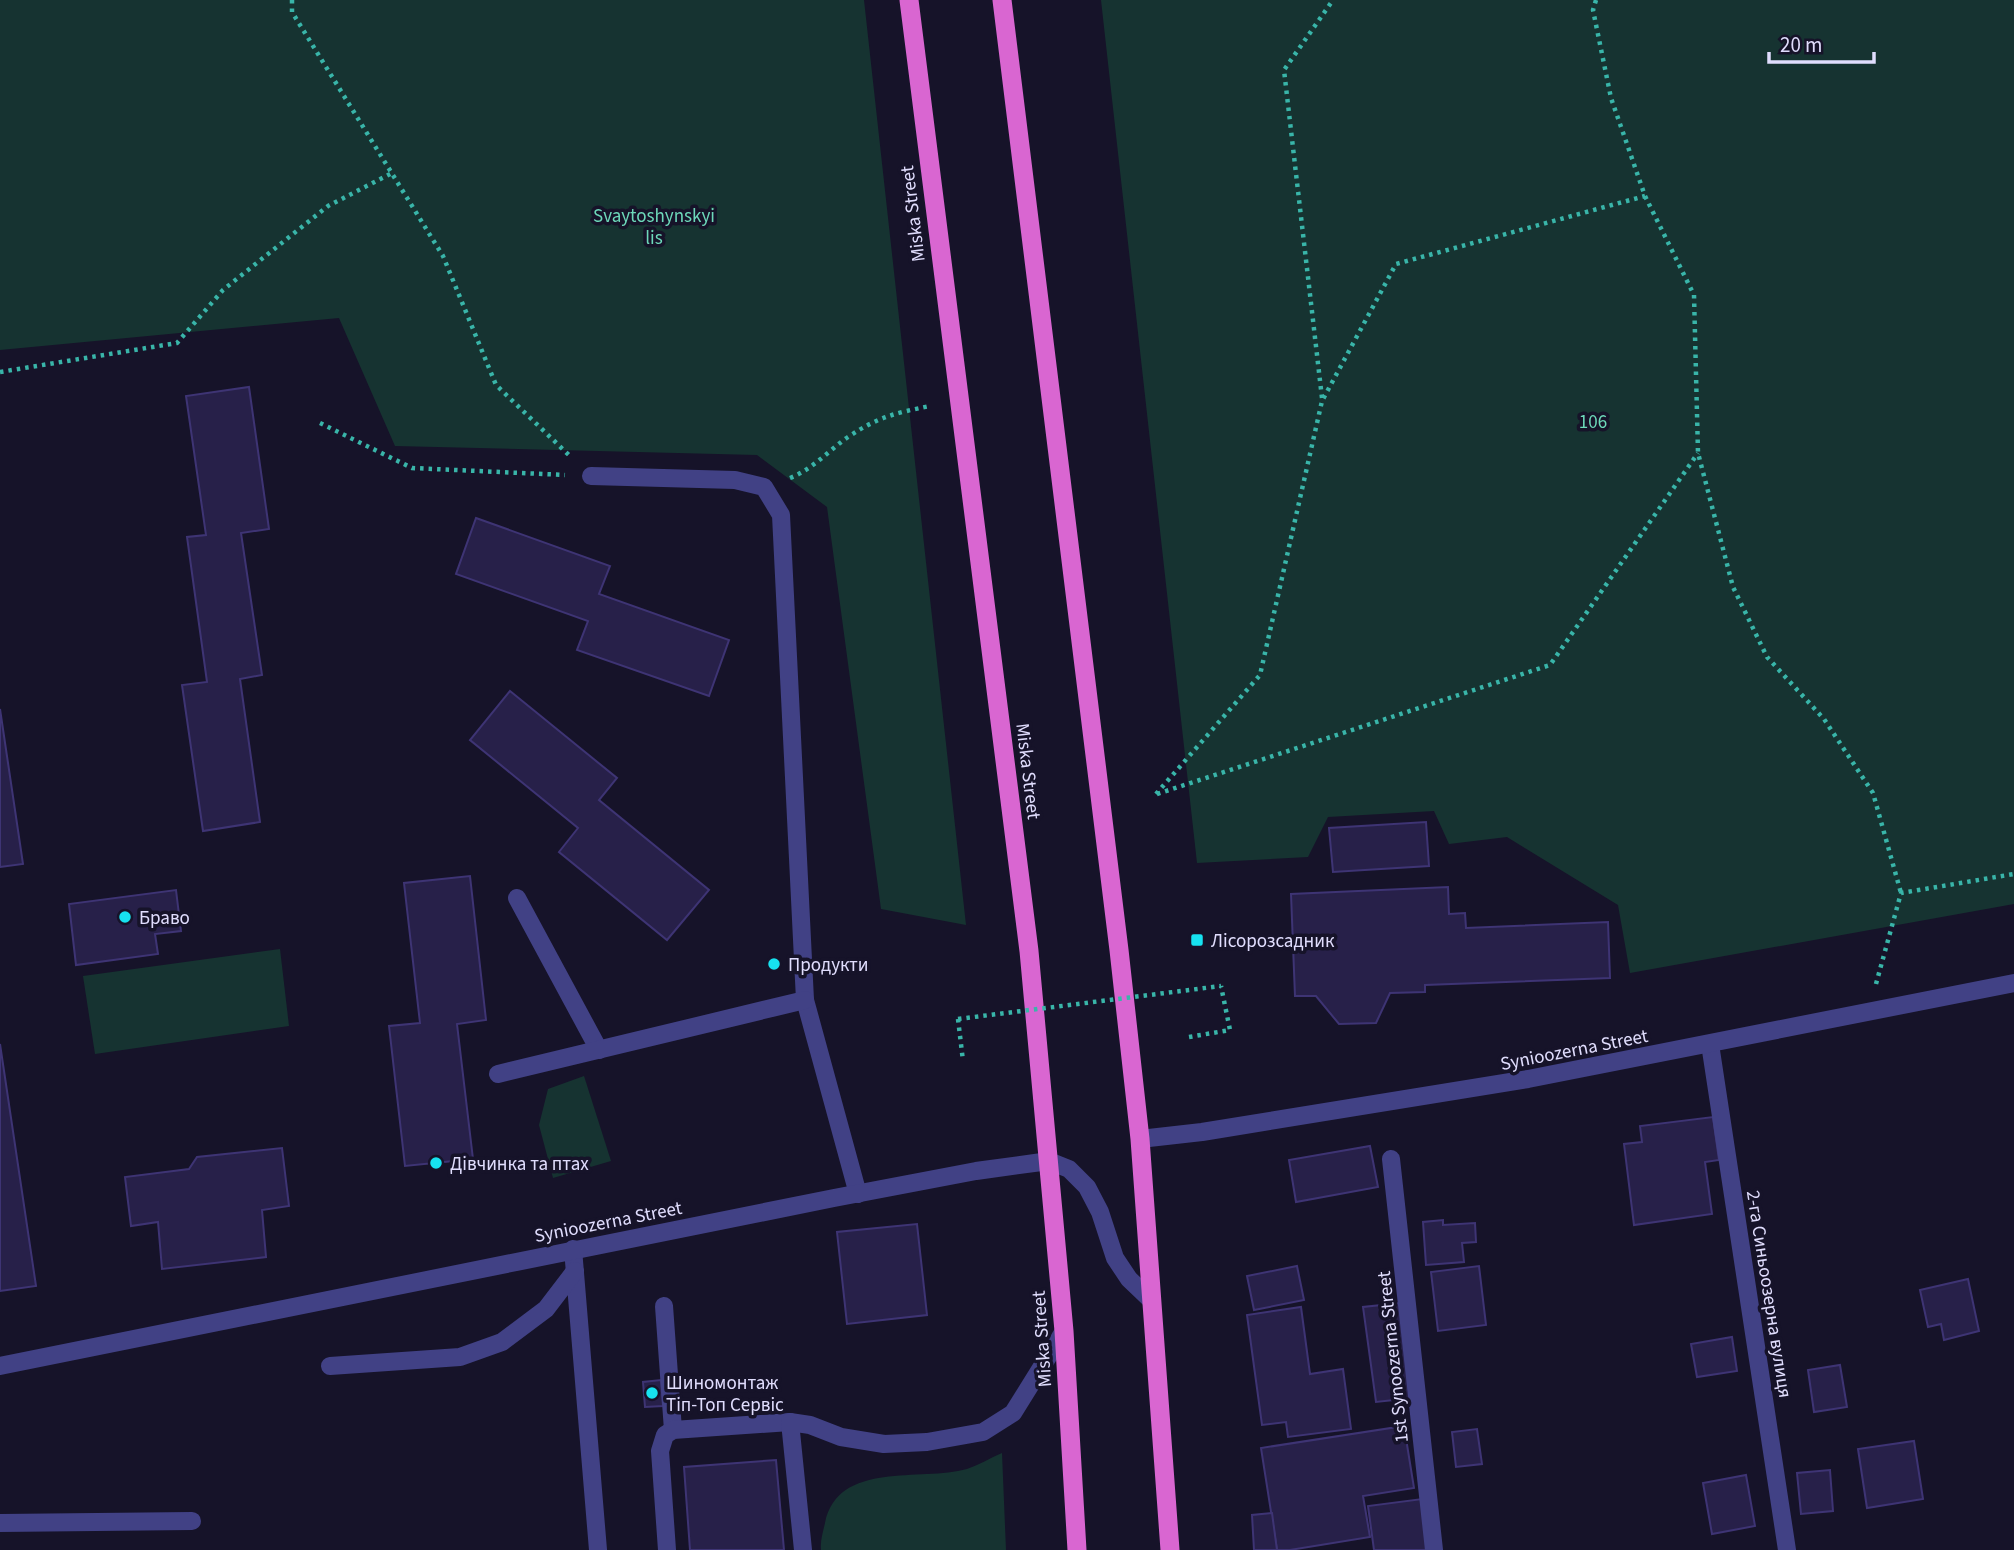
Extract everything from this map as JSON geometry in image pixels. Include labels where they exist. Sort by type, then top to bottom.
[{"type":"highway","name":"Miska Street","points":[[909,0],[1029,951],[1064,1331],[1076,1550]]},
{"type":"highway","points":[[1002,0],[1140,1139],[1170,1550]]},
{"type":"street","points":[[591,476],[735,480],[764,487],[781,515],[805,1000],[858,1194]]},
{"type":"street","points":[[517,898],[599,1050]]},
{"type":"street","name":"Synioozerna Street","points":[[1140,1139],[1202,1132],[1501,1084],[2014,984]]},
{"type":"street","points":[[498,1074],[805,1000]]},
{"type":"street","name":"2-га Синьоозерна вулиця","points":[[1710,1044],[1787,1550]]},
{"type":"street","name":"1st Synoozerna Street","points":[[1391,1158],[1434,1550]]},
{"type":"street","name":"Synioozerna Street","points":[[0,1366],[573,1249],[976,1171],[1049,1161]]},
{"type":"street","points":[[1049,1161],[1069,1168],[1087,1187],[1100,1212],[1115,1258],[1129,1279],[1151,1300]]},
{"type":"street","points":[[573,1249],[598,1550]]},
{"type":"street","points":[[330,1367],[460,1357],[502,1342],[546,1309],[575,1271]]},
{"type":"street","points":[[664,1306],[673,1430]]},
{"type":"street","points":[[667,1550],[660,1451],[666,1435],[673,1430],[790,1422],[810,1425],[841,1437],[884,1444],[927,1442],[983,1432],[1013,1413],[1064,1331]]},
{"type":"street","points":[[790,1422],[803,1550]]},
{"type":"street","points":[[0,1523],[192,1521]]},
{"type":"path","points":[[292,0],[292,12],[443,256],[496,385],[591,476]]},
{"type":"path","points":[[1322,401],[1284,70],[1333,0]]},
{"type":"path","points":[[1596,0],[1593,10],[1611,98],[1645,196],[1694,295],[1698,453],[1733,587],[1767,657],[1824,719],[1872,793],[1900,893],[1869,1012]]},
{"type":"path","points":[[1,372],[177,343],[223,290],[328,206],[392,173]]},
{"type":"path","points":[[1645,196],[1396,264],[1322,401],[1260,675],[1156,794],[1550,665],[1698,453]]},
{"type":"path","points":[[764,487],[806,471],[848,438],[888,414],[930,406]]},
{"type":"path","points":[[320,423],[412,468],[591,476]]},
{"type":"path","points":[[1900,893],[2014,874]]},
{"type":"path","points":[[963,1061],[958,1019],[1221,986],[1230,1030],[1189,1037]]},
{"type":"green space","name":"Svaytoshynskyi lis","points":[[0,0],[864,0],[966,925],[881,909],[827,507],[757,455],[395,446],[339,318],[0,350]]},
{"type":"green space","name":"106","points":[[1101,0],[2014,0],[2014,904],[1630,973],[1618,905],[1507,837],[1449,844],[1434,811],[1328,817],[1308,857],[1197,863]]},
{"type":"green space","points":[[280,949],[289,1026],[95,1054],[83,976]]},
{"type":"green space","points":[[584,1076],[611,1161],[553,1178],[539,1125],[548,1089]]},
{"type":"green space","points":[[1002,1453],[1006,1550],[821,1550],[825,1523],[833,1503],[846,1490],[884,1477],[967,1469]]},
{"type":"building","points":[[249,387],[269,529],[241,533],[262,675],[240,679],[260,822],[203,831],[182,685],[207,682],[187,537],[206,535],[186,396]]},
{"type":"building","points":[[476,518],[610,566],[599,594],[729,640],[709,696],[577,650],[588,621],[456,574]]},
{"type":"building","points":[[510,691],[617,778],[599,800],[709,890],[667,940],[559,852],[578,828],[470,740]]},
{"type":"building","points":[[0,709],[23,864],[0,867]]},
{"type":"building","points":[[1426,822],[1429,866],[1333,872],[1329,828]]},
{"type":"building","points":[[470,876],[486,1020],[457,1024],[473,1159],[405,1166],[389,1026],[420,1023],[404,883]]},
{"type":"building","points":[[1448,887],[1449,914],[1465,913],[1466,928],[1608,922],[1610,978],[1425,985],[1425,992],[1390,993],[1376,1023],[1339,1024],[1316,996],[1295,996],[1291,894]]},
{"type":"building","name":"Браво","points":[[176,890],[181,931],[155,934],[158,954],[76,965],[69,904]]},
{"type":"building","points":[[0,1044],[36,1286],[0,1291]]},
{"type":"building","points":[[1713,1117],[1719,1160],[1705,1162],[1712,1214],[1634,1225],[1624,1144],[1642,1142],[1640,1126]]},
{"type":"building","points":[[1370,1146],[1378,1187],[1296,1202],[1289,1160]]},
{"type":"building","points":[[282,1148],[289,1206],[262,1210],[266,1257],[162,1269],[158,1222],[131,1226],[125,1177],[189,1169],[197,1157]]},
{"type":"building","points":[[1443,1220],[1443,1225],[1475,1223],[1476,1242],[1462,1243],[1464,1262],[1426,1265],[1423,1222]]},
{"type":"building","points":[[917,1224],[927,1315],[847,1324],[837,1232]]},
{"type":"building","points":[[1297,1266],[1304,1300],[1254,1310],[1247,1276]]},
{"type":"building","points":[[1479,1266],[1486,1325],[1438,1331],[1431,1272]]},
{"type":"building","points":[[1968,1279],[1979,1331],[1944,1340],[1941,1324],[1928,1327],[1920,1290]]},
{"type":"building","points":[[1400,1303],[1412,1398],[1376,1402],[1363,1307]]},
{"type":"building","points":[[1301,1307],[1310,1374],[1343,1369],[1351,1429],[1288,1437],[1286,1422],[1262,1425],[1247,1315]]},
{"type":"building","points":[[1732,1337],[1737,1371],[1697,1377],[1691,1344]]},
{"type":"building","points":[[1840,1365],[1847,1407],[1814,1412],[1808,1370]]},
{"type":"building","points":[[661,1380],[663,1406],[645,1407],[643,1382]]},
{"type":"building","points":[[1404,1426],[1414,1488],[1363,1496],[1370,1537],[1277,1550],[1261,1448]]},
{"type":"building","points":[[1477,1429],[1482,1464],[1456,1467],[1452,1432]]},
{"type":"building","points":[[1914,1441],[1923,1499],[1867,1508],[1858,1449]]},
{"type":"building","points":[[776,1460],[784,1550],[690,1550],[684,1467]]},
{"type":"building","points":[[1830,1470],[1833,1511],[1801,1514],[1797,1473]]},
{"type":"building","points":[[1746,1475],[1755,1526],[1712,1534],[1703,1483]]},
{"type":"building","points":[[1422,1499],[1429,1550],[1374,1550],[1368,1506]]},
{"type":"building","points":[[1272,1513],[1277,1550],[1254,1550],[1252,1515]]},
{"type":"place","name":"Браво","points":[[125,917]]},
{"type":"place","name":"Лісорозсадник","points":[[1197,940]]},
{"type":"place","name":"Продукти","points":[[774,964]]},
{"type":"place","name":"Дівчинка та птах","points":[[436,1163]]},
{"type":"place","name":"Шиномонтаж Тіп-Топ Сервіс","points":[[652,1393]]}]
